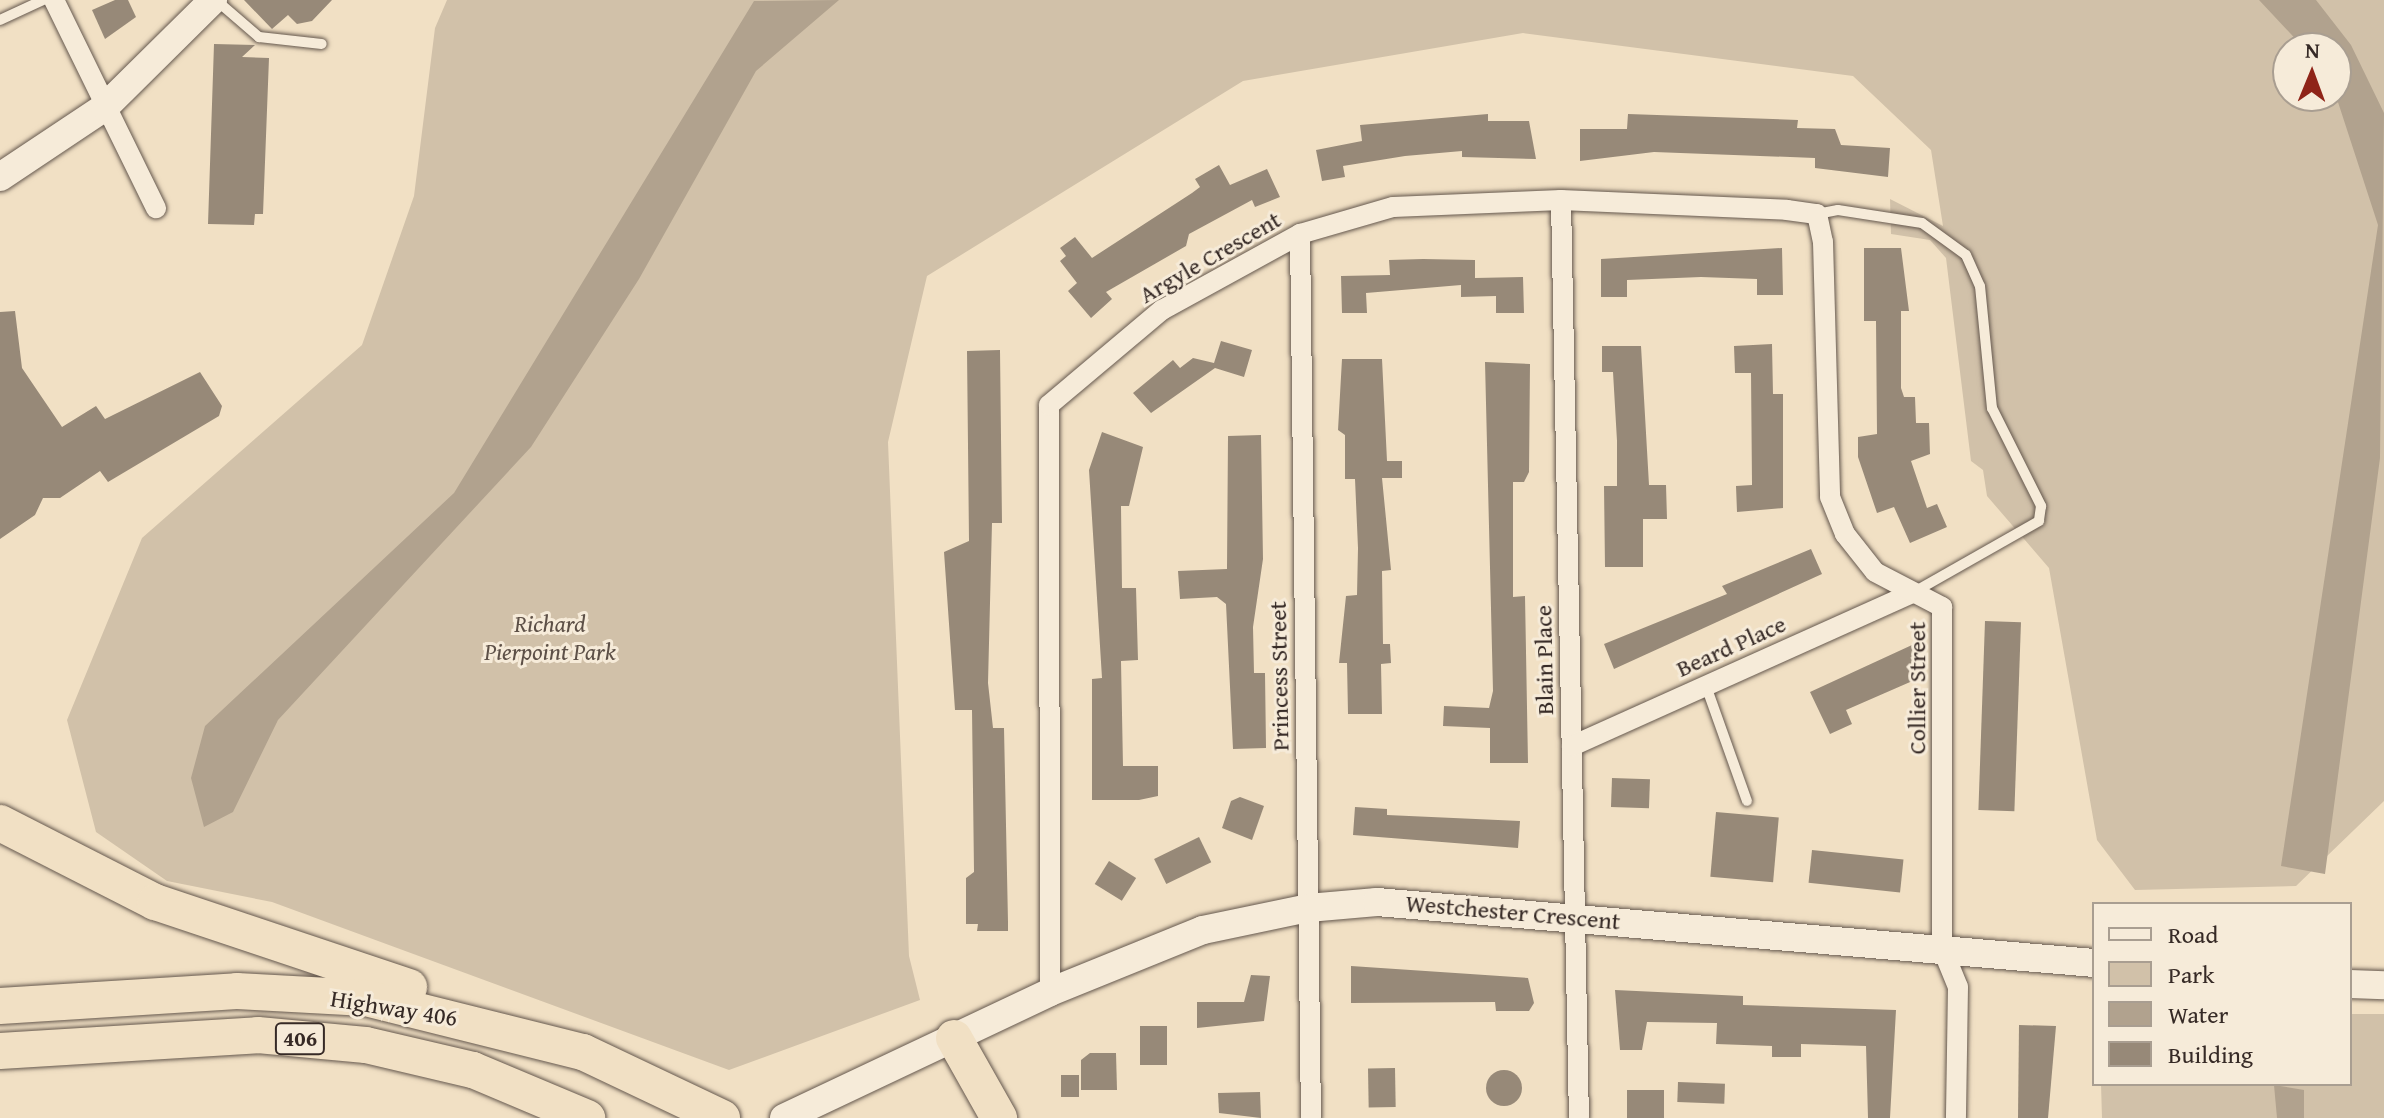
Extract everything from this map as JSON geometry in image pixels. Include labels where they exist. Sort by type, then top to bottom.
[{"type":"highway","points":[[0,823],[112,883],[282,947],[583,1052]]},
{"type":"highway","name":"Highway 406","points":[[0,1006],[237,991],[366,998],[583,1052],[722,1118]]},
{"type":"highway","name":"Highway 406","points":[[0,1051],[258,1035],[366,1045],[473,1070],[587,1118]]},
{"type":"highway","points":[[954,1038],[999,1118]]},
{"type":"main road","points":[[0,177],[105,107],[215,0]]},
{"type":"main road","name":"Westchester Crescent","points":[[784,1118],[1050,992],[1203,930],[1308,908],[1377,902],[2092,963]]},
{"type":"main road","points":[[2352,984],[2384,985]]},
{"type":"street","points":[[54,0],[156,208]]},
{"type":"street","name":"Argyle Crescent","points":[[1050,992],[1049,405],[1162,310],[1300,234],[1393,207],[1561,200],[1817,214]]},
{"type":"street","name":"Blain Place","points":[[1561,200],[1579,1118]]},
{"type":"street","name":"Collier Street","points":[[1817,214],[1830,497],[1845,534],[1875,572],[1942,607],[1942,948],[1958,987],[1956,1118]]},
{"type":"street","name":"Princess Street","points":[[1300,234],[1311,1118]]},
{"type":"street","name":"Beard Place","points":[[1572,746],[1912,593]]},
{"type":"lane","points":[[0,20],[43,0]]},
{"type":"lane","points":[[215,0],[259,37],[322,44]]},
{"type":"lane","points":[[1817,214],[1838,210],[1922,223],[1966,255],[1980,286],[1992,408],[2041,506],[2039,521],[1912,593]]},
{"type":"lane","points":[[1706,686],[1747,801]]},
{"type":"green space","name":"Richard Pierpoint Park","points":[[447,0],[2384,0],[2384,801],[2296,886],[2135,890],[2097,840],[2049,568],[1987,496],[1983,470],[1971,461],[1946,258],[1930,240],[1891,234],[1890,199],[1943,226],[1931,150],[1853,76],[1523,33],[1243,81],[927,276],[888,442],[909,956],[920,1000],[729,1070],[272,902],[167,881],[96,832],[67,720],[142,538],[362,345],[414,196],[435,28]]},
{"type":"green space","points":[[2352,1014],[2384,1014],[2384,1118],[2102,1118],[2101,1086],[2352,1086]]},
{"type":"water","points":[[839,0],[756,71],[639,279],[531,447],[278,720],[233,812],[204,827],[191,778],[205,726],[454,493],[754,1]]},
{"type":"water","points":[[2259,0],[2316,0],[2341,32],[2289,32]]},
{"type":"water","points":[[2352,47],[2384,113],[2380,458],[2325,874],[2281,866],[2378,225],[2341,112],[2352,112]]},
{"type":"water","points":[[2274,1086],[2304,1090],[2304,1118],[2277,1118]]},
{"type":"building","points":[[115,0],[128,0],[136,17],[105,39],[92,10]]},
{"type":"building","points":[[244,0],[332,0],[312,21],[297,24],[288,15],[272,29]]},
{"type":"building","points":[[214,44],[255,45],[242,57],[269,58],[263,214],[255,214],[254,225],[208,224]]},
{"type":"building","points":[[1488,114],[1488,121],[1529,121],[1536,159],[1462,157],[1462,151],[1405,156],[1343,166],[1345,177],[1322,181],[1316,150],[1362,141],[1360,125]]},
{"type":"building","points":[[1628,114],[1798,120],[1797,128],[1835,129],[1841,145],[1890,148],[1888,177],[1815,168],[1815,158],[1654,152],[1580,161],[1580,129],[1627,129]]},
{"type":"building","points":[[1219,165],[1230,185],[1267,169],[1280,197],[1255,207],[1252,200],[1189,234],[1186,246],[1106,292],[1112,299],[1091,318],[1068,291],[1077,283],[1060,261],[1066,256],[1060,248],[1075,237],[1092,258],[1192,193],[1200,187],[1195,179]]},
{"type":"building","points":[[1782,248],[1783,295],[1757,295],[1757,279],[1701,277],[1627,280],[1627,297],[1601,297],[1601,259]]},
{"type":"building","points":[[1864,248],[1901,248],[1909,311],[1901,311],[1901,388],[1904,397],[1915,397],[1916,423],[1929,423],[1930,454],[1911,461],[1927,508],[1937,504],[1947,527],[1910,543],[1894,507],[1877,513],[1858,457],[1858,437],[1877,434],[1876,321],[1864,321]]},
{"type":"building","points":[[1389,260],[1475,260],[1475,278],[1523,277],[1524,313],[1496,313],[1496,296],[1461,297],[1461,285],[1366,293],[1367,313],[1342,313],[1341,276],[1390,275]]},
{"type":"building","points":[[15,311],[22,368],[62,427],[96,406],[105,419],[200,372],[222,406],[219,416],[108,482],[100,471],[60,498],[43,498],[35,515],[0,539],[0,312]]},
{"type":"building","points":[[1221,341],[1252,350],[1244,377],[1215,368],[1151,413],[1133,393],[1173,360],[1180,368],[1193,358],[1214,363]]},
{"type":"building","points":[[1772,344],[1773,394],[1783,394],[1783,508],[1737,512],[1736,486],[1752,485],[1751,373],[1735,373],[1734,346]]},
{"type":"building","points":[[1602,346],[1641,346],[1649,485],[1666,485],[1667,519],[1643,519],[1643,567],[1605,567],[1604,486],[1617,486],[1617,441],[1613,372],[1602,372]]},
{"type":"building","points":[[1000,350],[1002,523],[992,523],[988,683],[993,728],[1004,728],[1008,931],[977,931],[978,924],[966,924],[966,878],[974,872],[972,710],[955,710],[944,552],[969,541],[967,351]]},
{"type":"building","points":[[1342,359],[1382,359],[1387,461],[1402,461],[1402,478],[1382,478],[1391,570],[1382,571],[1383,644],[1390,644],[1391,663],[1381,664],[1382,714],[1348,714],[1347,663],[1339,663],[1346,596],[1357,595],[1358,548],[1355,479],[1345,479],[1345,435],[1338,430]]},
{"type":"building","points":[[1485,362],[1530,364],[1529,472],[1524,482],[1513,482],[1513,597],[1525,596],[1528,763],[1490,763],[1490,728],[1443,726],[1444,706],[1489,708],[1493,691]]},
{"type":"building","points":[[1102,432],[1143,447],[1129,506],[1121,506],[1122,588],[1136,588],[1138,660],[1121,661],[1123,766],[1158,766],[1158,796],[1139,800],[1092,800],[1092,679],[1102,678],[1089,470]]},
{"type":"building","points":[[1261,435],[1263,559],[1253,627],[1254,673],[1265,673],[1266,748],[1233,749],[1226,604],[1217,597],[1180,599],[1178,571],[1227,569],[1228,436]]},
{"type":"building","points":[[1811,549],[1822,574],[1614,669],[1604,644],[1727,594],[1722,586]]},
{"type":"building","points":[[1985,621],[2021,622],[2014,811],[1978,810]]},
{"type":"building","points":[[1912,645],[1917,679],[1846,710],[1852,724],[1830,734],[1810,692]]},
{"type":"building","points":[[1612,778],[1650,779],[1649,808],[1611,807]]},
{"type":"building","points":[[1240,797],[1264,806],[1252,840],[1222,828],[1231,801]]},
{"type":"building","points":[[1355,807],[1387,809],[1387,815],[1520,821],[1518,848],[1353,835]]},
{"type":"building","points":[[1716,812],[1779,817],[1773,882],[1710,877]]},
{"type":"building","points":[[1199,837],[1211,862],[1166,884],[1154,859]]},
{"type":"building","points":[[1812,850],[1903,860],[1900,892],[1809,883]]},
{"type":"building","points":[[1109,861],[1136,878],[1122,901],[1095,884]]},
{"type":"building","points":[[1351,966],[1528,978],[1534,1003],[1529,1011],[1496,1011],[1495,1002],[1351,1003]]},
{"type":"building","points":[[1251,975],[1270,976],[1264,1021],[1197,1028],[1197,1002],[1244,1002]]},
{"type":"building","points":[[1615,990],[1743,996],[1743,1005],[1896,1010],[1890,1118],[1868,1118],[1866,1046],[1801,1044],[1801,1057],[1772,1057],[1772,1046],[1716,1044],[1717,1023],[1647,1022],[1642,1050],[1620,1050]]},
{"type":"building","points":[[2019,1025],[2056,1026],[2048,1118],[2018,1118]]},
{"type":"building","points":[[1140,1026],[1167,1026],[1167,1065],[1140,1065]]},
{"type":"building","points":[[1090,1053],[1116,1053],[1117,1090],[1081,1090],[1081,1060]]},
{"type":"building","points":[[1368,1068],[1395,1068],[1396,1107],[1369,1107]]},
{"type":"building","points":[[1504,1070],[1517,1075],[1522,1088],[1517,1101],[1504,1106],[1491,1101],[1486,1088],[1491,1075]]},
{"type":"building","points":[[1061,1075],[1079,1075],[1079,1097],[1061,1097]]},
{"type":"building","points":[[1678,1082],[1725,1084],[1724,1104],[1677,1102]]},
{"type":"building","points":[[1627,1090],[1664,1090],[1664,1118],[1627,1118]]},
{"type":"building","points":[[1260,1092],[1261,1118],[1219,1113],[1218,1093]]}]
